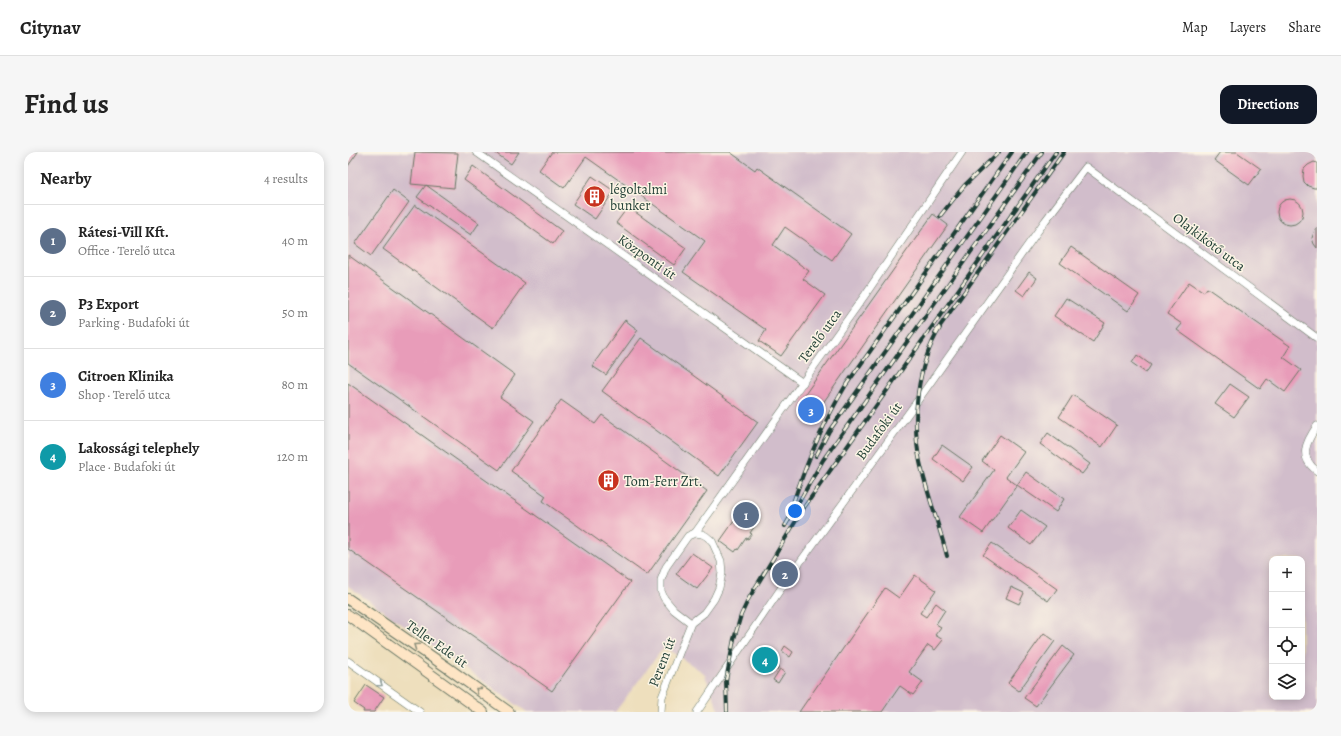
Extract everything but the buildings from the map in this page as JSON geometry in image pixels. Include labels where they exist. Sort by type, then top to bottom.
[{"type":"main road","name":"Teller Ede út","points":[[348,600],[509,712]]},
{"type":"main road","name":"Teller Ede út","points":[[348,615],[483,712]]},
{"type":"street","name":"Központi út","points":[[476,152],[803,383]]},
{"type":"street","name":"Terelő utca","points":[[695,533],[865,295],[962,152]]},
{"type":"street","name":"Olajkikötő utca","points":[[1086,167],[1317,338]]},
{"type":"street","name":"Budafoki út","points":[[697,712],[782,587],[1045,221],[1086,167]]},
{"type":"street","points":[[1317,426],[1310,435],[1305,446],[1306,457],[1312,467],[1317,471]]},
{"type":"street","name":"Perem út","points":[[661,712],[662,697],[691,623],[704,612],[714,599],[719,588],[722,573],[721,561],[712,542],[706,536],[695,533]]},
{"type":"street","points":[[691,623],[674,610],[664,598],[661,591],[661,580],[666,567],[675,553],[688,536],[695,533]]},
{"type":"street","points":[[348,661],[420,712]]},
{"type":"shaded area","points":[[348,152],[1317,152],[1317,712],[720,712],[704,673],[664,647],[615,712],[527,712],[348,586]]},
{"type":"railway","points":[[940,216],[964,186],[999,152]]},
{"type":"railway","points":[[793,503],[816,442],[846,385],[1012,152]]},
{"type":"railway","points":[[816,456],[829,431],[1027,152]]},
{"type":"railway","points":[[785,526],[823,460],[1042,152]]},
{"type":"railway","points":[[727,712],[726,680],[734,639],[741,615],[749,598],[805,506],[1056,152]]},
{"type":"railway","points":[[935,333],[1064,152]]},
{"type":"railway","points":[[940,328],[932,343],[921,376],[916,411],[916,429],[920,462],[947,556]]},
{"type":"place","name":"légoltalmi bunker","points":[[594,197]]},
{"type":"place","name":"Citroen Klinika","points":[[811,410]]},
{"type":"place","name":"Tom-Ferr Zrt.","points":[[609,481]]},
{"type":"place","name":"Rátesi-Vill Kft.","points":[[746,515]]},
{"type":"place","name":"P3 Export","points":[[785,574]]},
{"type":"place","name":"Lakossági telephely","points":[[765,660]]}]
